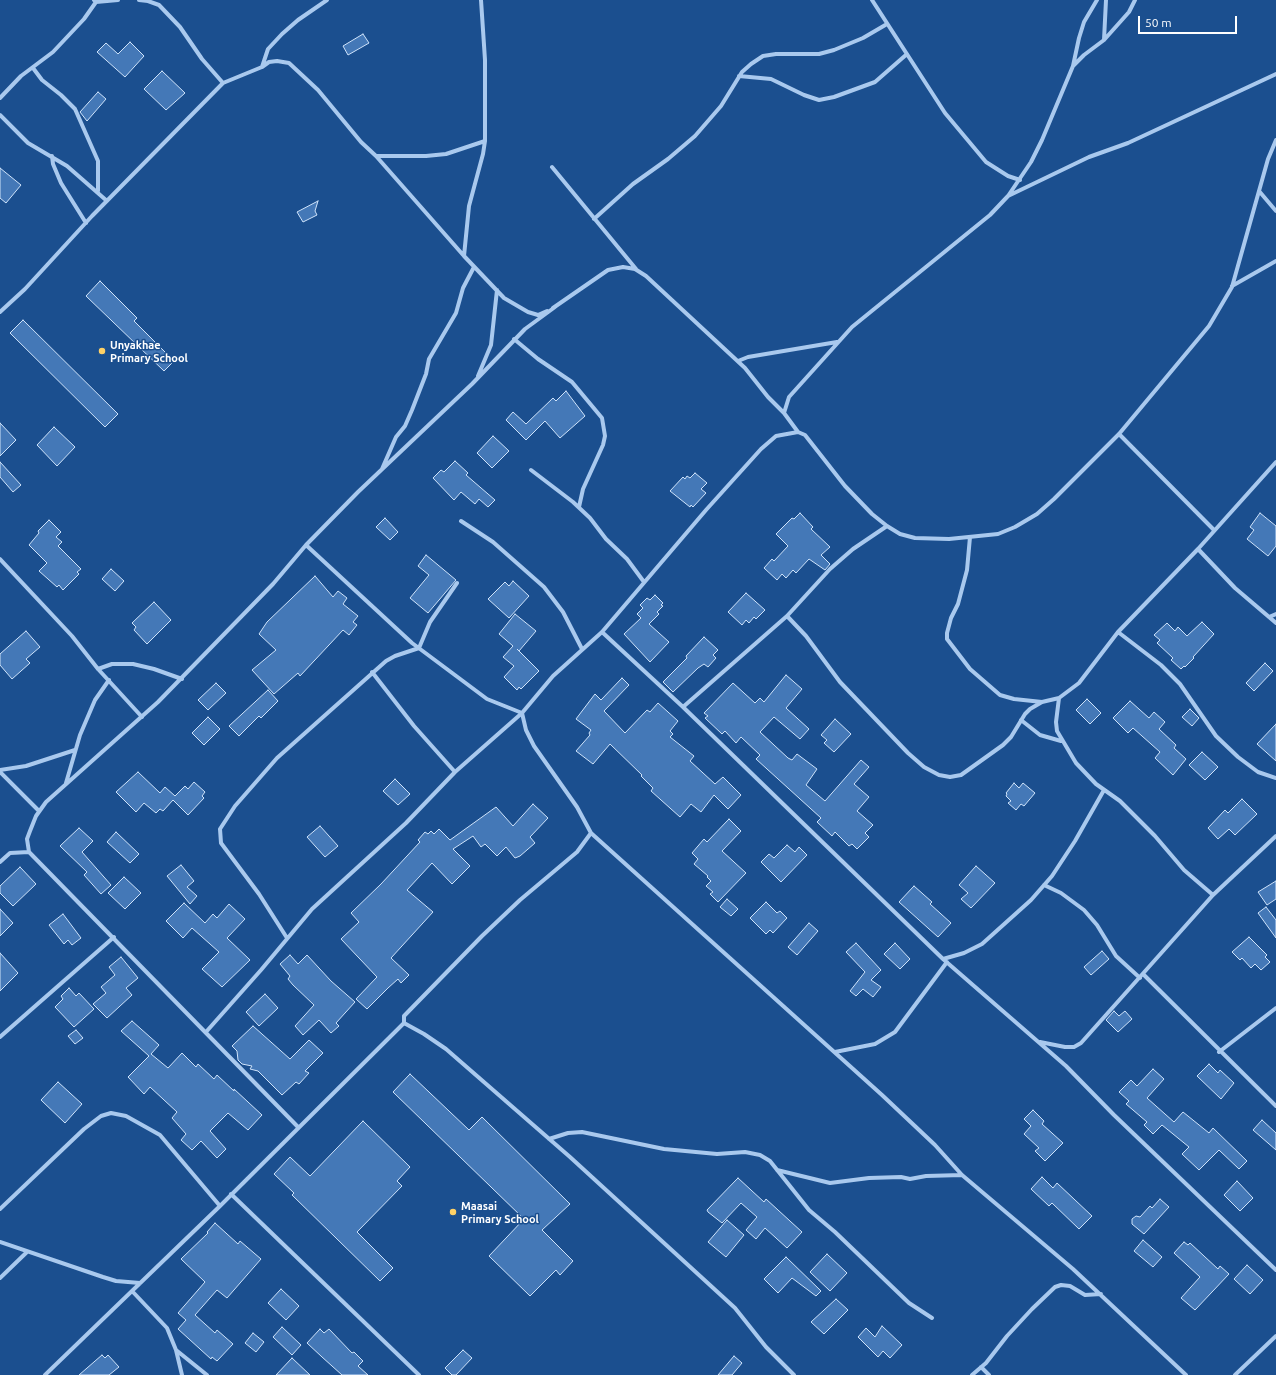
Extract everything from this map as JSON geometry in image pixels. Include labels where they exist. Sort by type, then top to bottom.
[{"type":"street","points":[[0,98],[21,76],[53,52],[67,38],[95,1],[118,0]]},
{"type":"street","points":[[139,0],[148,0],[159,6],[180,27],[202,59],[223,83]]},
{"type":"street","points":[[262,67],[268,49],[282,34],[298,20],[327,0]]},
{"type":"street","points":[[464,256],[470,206],[485,141],[485,60],[481,0]]},
{"type":"street","points":[[872,0],[945,113],[986,162],[1008,176],[1020,180]]},
{"type":"street","points":[[784,413],[789,397],[852,327],[990,215],[1008,196],[1020,180],[1042,140],[1073,66],[1084,22],[1097,0]]},
{"type":"street","points":[[1104,40],[1106,0]]},
{"type":"street","points":[[1073,66],[1084,55],[1104,40],[1129,12],[1135,0]]},
{"type":"street","points":[[594,219],[633,184],[668,159],[695,136],[720,106],[739,76],[763,56],[790,53],[819,54],[834,50],[863,38],[887,24]]},
{"type":"street","points":[[739,76],[771,79],[804,95],[819,100],[834,97],[875,82],[907,54]]},
{"type":"street","points":[[0,312],[223,83],[262,67],[269,62],[278,61],[289,63],[318,90],[361,142],[376,156],[464,256],[504,298],[528,312],[538,315],[555,307]]},
{"type":"street","points":[[33,68],[42,80],[75,109],[98,161],[98,191]]},
{"type":"street","points":[[1008,196],[1089,158],[1134,141],[1276,74]]},
{"type":"street","points":[[0,115],[28,143],[52,156],[98,191],[107,201]]},
{"type":"street","points":[[298,1127],[114,937],[29,852],[27,839],[39,812],[46,802],[142,717],[182,679],[273,584],[306,545],[475,381],[514,339],[525,329],[608,270],[623,267],[638,271],[646,276],[738,361],[784,413],[798,432],[805,435],[845,486],[887,526],[900,534],[914,538],[949,539],[998,534],[1015,527],[1037,514],[1054,499],[1119,434],[1209,326],[1232,287],[1268,158],[1276,140]]},
{"type":"street","points":[[376,156],[426,156],[446,154],[485,141]]},
{"type":"street","points":[[52,156],[53,164],[61,183],[86,223]]},
{"type":"street","points":[[552,167],[638,271]]},
{"type":"street","points":[[1259,191],[1276,211]]},
{"type":"street","points":[[1232,287],[1276,262]]},
{"type":"street","points":[[381,471],[396,437],[405,426],[426,374],[429,359],[456,314],[463,288],[474,267]]},
{"type":"street","points":[[475,381],[491,345],[497,290]]},
{"type":"street","points":[[514,339],[538,359],[572,382],[602,418],[605,436],[604,445],[583,489],[579,507]]},
{"type":"street","points":[[738,361],[748,357],[837,342]]},
{"type":"street","points":[[206,1032],[312,909],[406,823],[455,772],[522,713],[553,676],[582,648],[602,632],[644,582],[769,441],[776,436],[798,432]]},
{"type":"street","points":[[1119,434],[1214,530]]},
{"type":"street","points":[[787,616],[806,636],[840,682],[882,728],[924,767],[939,775],[950,777],[961,775],[973,768],[1003,745],[1014,733],[1021,720],[1030,709],[1042,702],[1059,698],[1078,683],[1118,632],[1198,549],[1276,462]]},
{"type":"street","points":[[531,470],[579,507],[627,559],[644,582]]},
{"type":"street","points":[[461,521],[493,542],[544,587],[563,612],[582,648]]},
{"type":"street","points":[[683,707],[787,616],[830,569],[853,549],[887,526]]},
{"type":"street","points":[[970,537],[966,577],[958,604],[951,618],[947,639],[970,669],[1000,695],[1014,699],[1042,702]]},
{"type":"street","points":[[306,545],[419,648],[487,699],[522,713]]},
{"type":"street","points":[[1198,549],[1235,588],[1276,623]]},
{"type":"street","points":[[0,559],[72,636],[98,669],[142,717]]},
{"type":"street","points":[[287,938],[259,894],[221,843],[220,829],[235,806],[277,758],[372,672],[395,656],[419,648],[430,622],[457,583]]},
{"type":"street","points":[[1269,617],[1276,614]]},
{"type":"street","points":[[602,632],[683,707],[945,961],[1039,1042],[1276,1270]]},
{"type":"street","points":[[1118,632],[1162,665],[1180,684],[1216,736],[1238,757],[1258,772],[1276,778]]},
{"type":"street","points":[[98,669],[112,664],[133,664],[154,669],[182,679]]},
{"type":"street","points":[[372,672],[431,746],[455,772]]},
{"type":"street","points":[[66,783],[80,735],[95,700],[109,680]]},
{"type":"street","points":[[1059,698],[1056,722],[1057,731],[1061,741],[1076,763],[1104,790],[1120,801],[1155,836],[1184,870],[1213,895]]},
{"type":"street","points":[[522,713],[526,730],[534,746],[576,807],[591,833],[835,1052],[919,1130],[962,1175],[1101,1294],[1186,1375]]},
{"type":"street","points":[[1021,720],[1040,735],[1061,741]]},
{"type":"street","points":[[0,771],[26,766],[75,750]]},
{"type":"street","points":[[0,771],[39,812]]},
{"type":"street","points":[[835,1052],[875,1044],[895,1032],[945,961],[982,944],[1014,916],[1044,885],[1075,841],[1104,790]]},
{"type":"street","points":[[45,1375],[220,1206],[404,1023],[404,1016],[482,936],[520,900],[577,852],[591,833]]},
{"type":"street","points":[[1039,1042],[1065,1047],[1074,1047],[1081,1044],[1213,895],[1276,836]]},
{"type":"street","points":[[0,862],[10,853],[29,852]]},
{"type":"street","points":[[1044,885],[1061,893],[1084,910],[1097,925],[1116,956],[1140,978]]},
{"type":"street","points":[[0,1037],[114,937]]},
{"type":"street","points":[[1143,974],[1219,1052],[1276,1106]]},
{"type":"street","points":[[1219,1052],[1276,1008]]},
{"type":"street","points":[[404,1023],[446,1049],[474,1072],[722,1295],[766,1347],[794,1375]]},
{"type":"street","points":[[0,1209],[84,1129],[101,1116],[112,1113],[126,1116],[160,1135],[220,1206]]},
{"type":"street","points":[[549,1139],[568,1133],[582,1132],[664,1149],[717,1154],[745,1152],[760,1155],[770,1161],[809,1210],[835,1232],[909,1303],[932,1318]]},
{"type":"street","points":[[776,1169],[830,1183],[869,1178],[901,1177],[910,1179],[926,1176],[962,1175]]},
{"type":"street","points":[[231,1194],[419,1375]]},
{"type":"street","points":[[0,1242],[116,1281],[140,1283]]},
{"type":"street","points":[[0,1278],[27,1252]]},
{"type":"street","points":[[972,1375],[981,1367],[1019,1323],[1055,1287],[1061,1285],[1070,1286],[1086,1295],[1101,1294]]},
{"type":"street","points":[[132,1291],[162,1321],[176,1350],[182,1375]]},
{"type":"street","points":[[1235,1375],[1276,1336]]},
{"type":"street","points":[[176,1350],[207,1375]]},
{"type":"street","points":[[981,1367],[989,1375]]},
{"type":"building","points":[[363,34],[369,43],[348,55],[343,46]]},
{"type":"building","points":[[130,42],[144,56],[125,77],[97,52],[106,43],[118,54]]},
{"type":"building","points":[[162,71],[185,93],[166,110],[144,89]]},
{"type":"building","points":[[98,92],[106,99],[87,121],[80,112]]},
{"type":"building","points":[[0,168],[21,185],[6,203],[0,198]]},
{"type":"building","points":[[318,201],[315,211],[317,215],[303,222],[297,212]]},
{"type":"building","points":[[100,281],[137,318],[134,321],[174,361],[164,371],[86,296]]},
{"type":"building","points":[[23,320],[118,414],[105,427],[10,333]]},
{"type":"building","points":[[566,391],[585,416],[560,438],[545,421],[526,440],[506,420],[513,412],[526,424],[553,398],[556,401]]},
{"type":"building","points":[[0,423],[16,440],[0,456]]},
{"type":"building","points":[[54,427],[75,447],[57,466],[37,445]]},
{"type":"building","points":[[493,436],[509,451],[492,468],[477,453]]},
{"type":"building","points":[[455,461],[468,473],[466,475],[495,500],[488,507],[479,499],[475,504],[461,492],[454,500],[433,478],[441,470],[444,472]]},
{"type":"building","points":[[0,462],[21,485],[13,492],[0,477]]},
{"type":"building","points":[[695,473],[707,483],[701,489],[706,493],[693,507],[691,505],[690,507],[670,491],[683,477],[685,479],[687,476],[690,478]]},
{"type":"building","points":[[800,513],[813,527],[811,529],[830,547],[821,555],[830,564],[825,570],[809,559],[796,573],[793,570],[786,578],[782,574],[777,580],[764,568],[772,559],[774,561],[788,546],[776,534],[792,518],[794,519]]},
{"type":"building","points":[[1260,513],[1276,526],[1276,546],[1268,556],[1247,539],[1254,530],[1250,527]]},
{"type":"building","points":[[385,518],[398,532],[390,540],[376,527]]},
{"type":"building","points":[[49,520],[61,532],[56,537],[62,542],[58,546],[81,569],[77,572],[79,574],[63,590],[59,585],[57,587],[39,571],[47,563],[29,545],[39,533],[38,531]]},
{"type":"building","points":[[426,555],[456,580],[428,613],[410,598],[429,575],[418,566]]},
{"type":"building","points":[[111,569],[124,581],[115,591],[102,579]]},
{"type":"building","points":[[315,576],[333,597],[338,591],[347,598],[343,604],[358,616],[353,622],[357,625],[349,635],[343,630],[300,676],[298,673],[274,694],[252,670],[276,650],[259,634],[267,622]]},
{"type":"building","points":[[513,581],[529,596],[509,618],[488,599],[505,582],[509,586]]},
{"type":"building","points":[[746,593],[765,610],[756,619],[754,617],[749,623],[746,620],[742,625],[728,612]]},
{"type":"building","points":[[655,595],[663,603],[661,605],[663,606],[657,612],[659,614],[649,624],[669,642],[650,662],[624,634],[641,618],[637,614],[643,608],[640,605],[647,598],[650,600]]},
{"type":"building","points":[[154,602],[171,620],[147,644],[134,630],[136,627],[132,623]]},
{"type":"building","points":[[515,614],[536,631],[519,651],[539,671],[521,689],[519,687],[517,690],[504,677],[514,666],[503,657],[513,646],[499,634]]},
{"type":"building","points":[[1202,622],[1214,634],[1193,657],[1194,658],[1181,669],[1171,660],[1173,658],[1157,643],[1160,640],[1154,635],[1167,623],[1175,631],[1178,627],[1187,636]]},
{"type":"building","points":[[26,631],[40,647],[26,659],[30,663],[12,679],[0,665],[0,654]]},
{"type":"building","points":[[704,637],[718,650],[713,655],[716,658],[708,667],[704,664],[698,668],[673,692],[663,682],[687,658],[686,656]]},
{"type":"building","points":[[1265,663],[1273,671],[1254,691],[1246,683]]},
{"type":"building","points":[[786,675],[802,689],[786,708],[809,729],[800,739],[774,717],[760,732],[788,758],[792,760],[797,754],[817,769],[806,785],[825,801],[861,760],[869,767],[854,784],[869,797],[857,811],[873,825],[865,833],[869,837],[857,849],[852,844],[849,846],[835,832],[832,836],[817,822],[821,818],[756,759],[760,755],[741,737],[736,743],[725,731],[722,734],[705,718],[708,716],[704,713],[733,683],[755,703],[760,698],[764,702]]},
{"type":"building","points":[[622,678],[629,685],[604,711],[625,733],[647,710],[650,712],[658,703],[678,721],[670,731],[673,734],[670,737],[694,756],[690,761],[715,784],[723,777],[741,795],[728,809],[714,795],[701,812],[691,804],[680,817],[651,791],[653,788],[641,776],[642,775],[610,744],[593,764],[576,751],[590,735],[589,733],[591,730],[576,719],[595,694],[601,700]]},
{"type":"building","points":[[216,683],[226,693],[208,710],[198,700]]},
{"type":"building","points":[[268,690],[278,701],[261,718],[259,716],[239,736],[229,726]]},
{"type":"building","points":[[1087,699],[1101,713],[1090,724],[1076,710]]},
{"type":"building","points":[[1130,701],[1149,718],[1154,712],[1165,722],[1159,729],[1176,745],[1174,748],[1186,759],[1173,775],[1155,758],[1160,752],[1133,728],[1128,733],[1113,718]]},
{"type":"building","points":[[1190,709],[1199,718],[1192,726],[1182,717]]},
{"type":"building","points":[[208,717],[220,729],[204,745],[192,733]]},
{"type":"building","points":[[835,719],[851,734],[834,752],[824,743],[827,740],[821,735]]},
{"type":"building","points":[[1276,724],[1276,761],[1257,744]]},
{"type":"building","points":[[1202,752],[1218,767],[1205,780],[1189,765]]},
{"type":"building","points":[[138,772],[160,793],[165,787],[175,796],[185,786],[188,789],[194,782],[205,792],[202,796],[204,798],[188,815],[173,800],[163,811],[160,809],[156,813],[144,803],[136,812],[116,792]]},
{"type":"building","points":[[395,779],[410,794],[398,805],[383,791]]},
{"type":"building","points":[[1014,783],[1019,788],[1023,783],[1035,793],[1024,806],[1021,804],[1016,810],[1008,803],[1011,801],[1006,796],[1006,793]]},
{"type":"building","points":[[1242,799],[1257,814],[1235,835],[1229,829],[1218,839],[1208,828],[1225,810],[1228,813]]},
{"type":"building","points":[[533,804],[548,818],[530,837],[535,843],[520,856],[515,858],[506,847],[497,856],[485,844],[481,847],[473,836],[453,849],[470,866],[452,884],[432,863],[407,890],[433,912],[391,958],[409,975],[401,983],[398,979],[367,1009],[356,999],[377,977],[341,939],[359,922],[351,913],[381,884],[420,842],[418,840],[425,832],[428,834],[431,831],[434,834],[439,829],[450,840],[496,807],[513,826]]},
{"type":"building","points":[[729,819],[741,831],[722,851],[746,873],[718,902],[710,894],[713,892],[706,886],[711,881],[707,877],[708,876],[694,864],[698,859],[692,853],[704,839],[707,842]]},
{"type":"building","points":[[320,826],[338,846],[325,857],[307,837]]},
{"type":"building","points":[[79,828],[93,841],[82,852],[111,885],[101,894],[84,875],[87,872],[60,846]]},
{"type":"building","points":[[116,832],[139,854],[130,863],[107,842]]},
{"type":"building","points":[[787,845],[795,852],[799,847],[807,855],[781,882],[761,862],[769,854],[774,858]]},
{"type":"building","points":[[181,865],[194,881],[187,887],[197,896],[190,904],[167,876]]},
{"type":"building","points":[[976,866],[995,883],[971,908],[961,899],[968,893],[959,885]]},
{"type":"building","points":[[20,867],[36,884],[13,906],[0,893],[0,886]]},
{"type":"building","points":[[124,877],[141,893],[125,909],[108,893]]},
{"type":"building","points":[[1276,881],[1276,899],[1267,905],[1258,892]]},
{"type":"building","points":[[914,886],[932,902],[930,904],[951,923],[938,937],[899,902]]},
{"type":"building","points":[[727,899],[738,909],[731,916],[720,907]]},
{"type":"building","points":[[766,902],[777,913],[780,911],[787,918],[773,933],[770,930],[766,934],[750,918]]},
{"type":"building","points":[[184,903],[205,923],[213,914],[217,918],[229,904],[245,919],[227,938],[250,960],[222,987],[202,969],[219,952],[192,928],[183,938],[166,921]]},
{"type":"building","points":[[1266,907],[1276,920],[1276,938],[1258,913]]},
{"type":"building","points":[[0,909],[13,923],[0,936]]},
{"type":"building","points":[[63,914],[81,938],[72,945],[68,940],[64,944],[49,925]]},
{"type":"building","points":[[809,923],[818,931],[797,955],[788,947]]},
{"type":"building","points":[[1249,937],[1267,955],[1265,957],[1270,962],[1261,970],[1255,964],[1251,968],[1242,958],[1240,960],[1232,952]]},
{"type":"building","points":[[856,943],[881,970],[871,980],[881,987],[873,997],[863,989],[856,996],[850,991],[865,972],[846,952]]},
{"type":"building","points":[[895,943],[910,959],[900,969],[884,954]]},
{"type":"building","points":[[1102,951],[1109,959],[1091,975],[1084,967]]},
{"type":"building","points":[[0,953],[18,973],[0,991]]},
{"type":"building","points":[[290,955],[298,964],[307,955],[331,981],[355,1002],[336,1023],[339,1026],[331,1033],[319,1020],[303,1035],[295,1026],[314,1005],[288,979],[290,976],[280,964]]},
{"type":"building","points":[[121,957],[138,978],[126,988],[132,995],[107,1018],[93,1004],[106,993],[101,987],[115,975],[109,967]]},
{"type":"building","points":[[69,988],[76,996],[79,993],[94,1009],[74,1027],[55,1007],[63,999],[61,996]]},
{"type":"building","points":[[265,994],[278,1008],[259,1026],[246,1012]]},
{"type":"building","points":[[1114,1011],[1119,1016],[1125,1011],[1132,1019],[1118,1032],[1106,1020]]},
{"type":"building","points":[[132,1021],[159,1045],[151,1054],[168,1068],[182,1053],[196,1067],[198,1064],[214,1079],[217,1075],[262,1115],[248,1130],[228,1113],[210,1131],[226,1149],[217,1158],[201,1141],[192,1150],[181,1140],[186,1134],[172,1118],[177,1112],[150,1087],[144,1094],[128,1077],[149,1056],[121,1031]]},
{"type":"building","points":[[253,1026],[290,1059],[309,1040],[323,1053],[305,1071],[309,1073],[299,1084],[296,1082],[282,1095],[258,1071],[250,1069],[252,1066],[242,1064],[238,1060],[237,1051],[232,1046]]},
{"type":"building","points":[[76,1030],[83,1038],[75,1044],[68,1036]]},
{"type":"building","points":[[1209,1064],[1218,1073],[1220,1070],[1234,1083],[1221,1099],[1197,1076]]},
{"type":"building","points":[[1153,1069],[1164,1079],[1147,1098],[1174,1122],[1183,1112],[1209,1133],[1213,1128],[1247,1161],[1239,1169],[1219,1150],[1199,1170],[1182,1154],[1189,1147],[1162,1125],[1153,1134],[1144,1125],[1147,1122],[1126,1104],[1129,1101],[1119,1092],[1131,1080],[1137,1086]]},
{"type":"building","points":[[410,1074],[469,1130],[482,1117],[570,1204],[542,1230],[573,1261],[560,1275],[556,1270],[530,1296],[489,1256],[524,1219],[393,1092]]},
{"type":"building","points":[[58,1082],[82,1104],[65,1123],[41,1100]]},
{"type":"building","points":[[1033,1110],[1044,1121],[1042,1124],[1063,1143],[1045,1161],[1035,1151],[1039,1148],[1024,1134],[1031,1126],[1024,1119]]},
{"type":"building","points":[[1262,1120],[1276,1133],[1276,1150],[1253,1130]]},
{"type":"building","points":[[363,1121],[410,1167],[397,1181],[402,1186],[357,1232],[393,1268],[380,1281],[292,1195],[294,1193],[274,1174],[290,1157],[310,1176]]},
{"type":"building","points":[[1042,1177],[1053,1188],[1057,1183],[1092,1216],[1079,1229],[1052,1203],[1049,1206],[1031,1189]]},
{"type":"building","points":[[738,1178],[764,1202],[766,1199],[802,1232],[787,1248],[765,1228],[756,1239],[746,1230],[757,1217],[741,1203],[722,1223],[708,1212],[707,1210]]},
{"type":"building","points":[[1237,1181],[1253,1198],[1240,1211],[1224,1195]]},
{"type":"building","points":[[1160,1199],[1169,1207],[1144,1234],[1132,1224],[1132,1219],[1136,1216],[1140,1217],[1150,1206],[1152,1208]]},
{"type":"building","points":[[727,1220],[744,1235],[726,1257],[708,1242]]},
{"type":"building","points":[[215,1223],[238,1244],[240,1241],[261,1259],[227,1298],[217,1290],[195,1315],[215,1333],[217,1330],[233,1344],[217,1361],[212,1357],[211,1359],[178,1329],[186,1320],[178,1313],[205,1282],[181,1259],[208,1233],[207,1232]]},
{"type":"building","points":[[1143,1240],[1162,1257],[1153,1267],[1134,1251]]},
{"type":"building","points":[[1184,1242],[1188,1245],[1190,1243],[1218,1269],[1220,1266],[1229,1274],[1195,1310],[1181,1298],[1200,1277],[1174,1253]]},
{"type":"building","points":[[827,1254],[847,1273],[830,1291],[810,1272]]},
{"type":"building","points":[[786,1257],[821,1291],[816,1296],[792,1278],[778,1293],[764,1279]]},
{"type":"building","points":[[1247,1265],[1263,1280],[1250,1294],[1234,1279]]},
{"type":"building","points":[[281,1289],[299,1306],[286,1320],[268,1303]]},
{"type":"building","points":[[836,1299],[848,1310],[824,1334],[811,1322]]},
{"type":"building","points":[[882,1326],[902,1345],[890,1358],[883,1351],[878,1357],[858,1337],[866,1328],[875,1337]]},
{"type":"building","points":[[282,1327],[301,1345],[292,1355],[273,1337]]},
{"type":"building","points":[[320,1329],[324,1333],[329,1329],[352,1353],[354,1352],[363,1361],[358,1366],[368,1375],[342,1375],[307,1343]]},
{"type":"building","points":[[253,1333],[264,1342],[256,1352],[245,1343]]},
{"type":"building","points":[[463,1350],[472,1358],[456,1375],[452,1375],[445,1368]]},
{"type":"building","points":[[102,1355],[105,1358],[108,1355],[119,1367],[109,1375],[79,1375]]},
{"type":"building","points":[[734,1356],[742,1363],[732,1375],[718,1375]]},
{"type":"building","points":[[292,1358],[310,1375],[276,1375]]},
{"type":"place","name":"Unyakhae Primary School","points":[[102,351]]},
{"type":"place","name":"Maasai Primary School","points":[[453,1212]]}]
